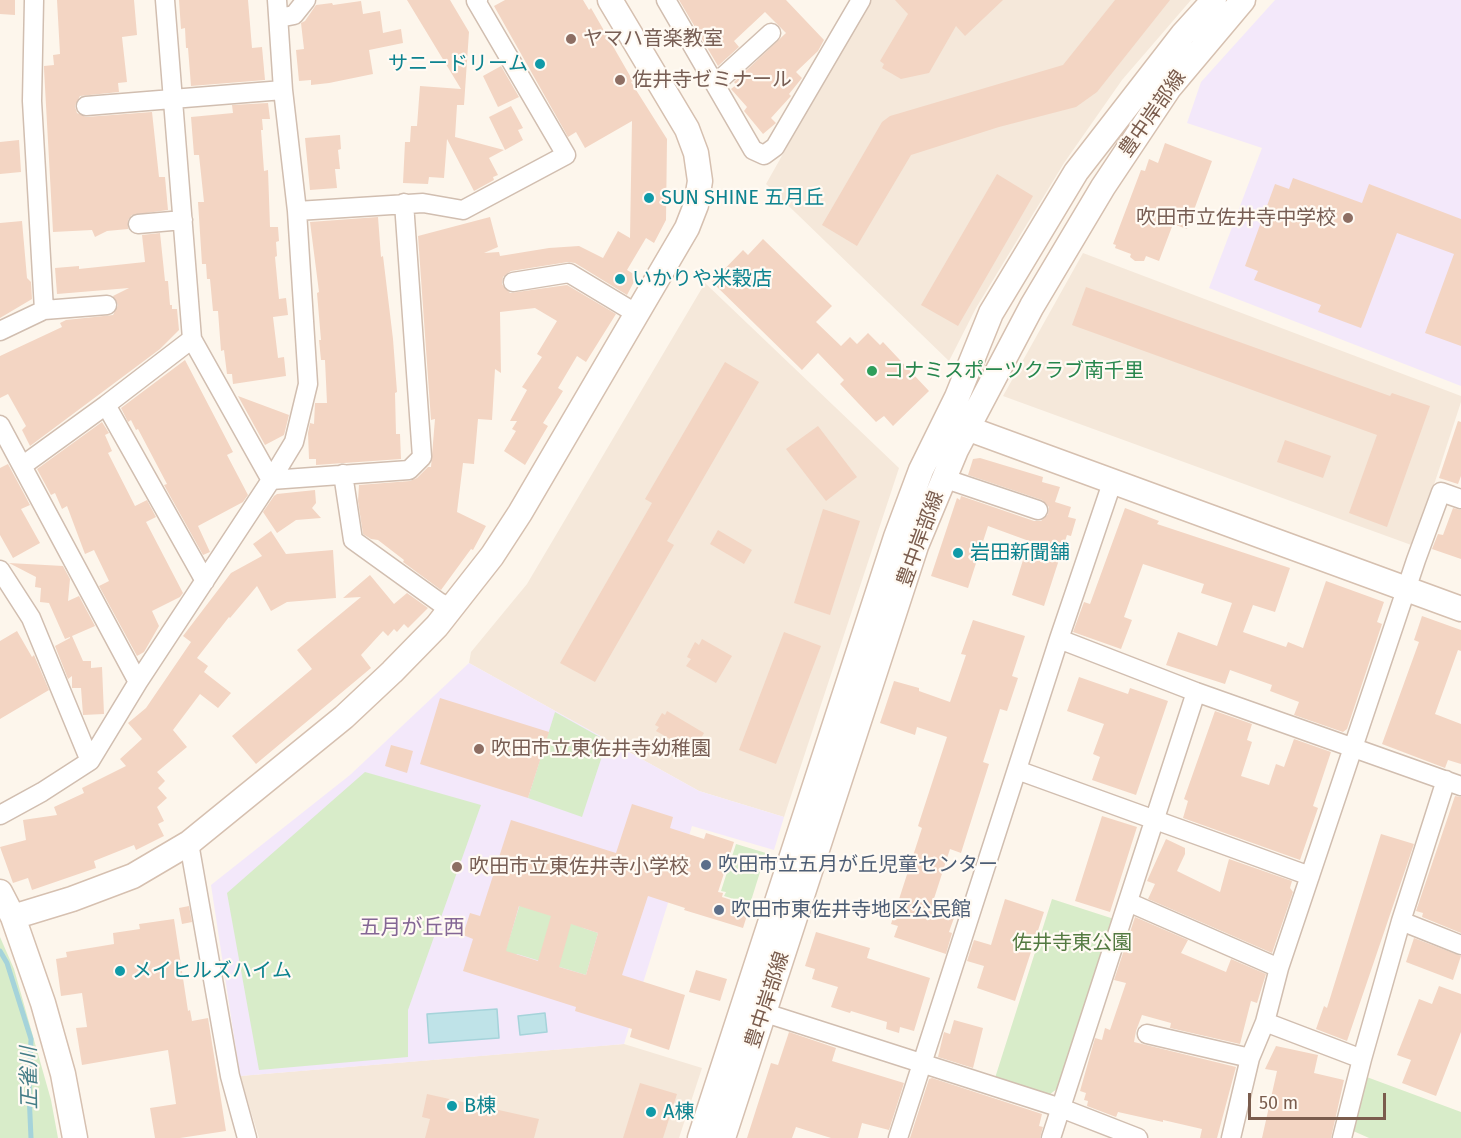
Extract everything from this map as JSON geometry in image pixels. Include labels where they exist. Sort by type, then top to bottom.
[{"type":"street","points":[[34,0],[32,101],[44,310]]},
{"type":"street","points":[[165,0],[192,339],[271,480]]},
{"type":"street","points":[[0,814],[42,792],[90,761],[138,682],[294,442],[308,384],[297,211],[283,90],[278,9],[294,15],[306,0]]},
{"type":"street","points":[[297,211],[423,203],[463,210],[566,155],[476,1],[478,0]]},
{"type":"street","points":[[13,917],[72,899],[133,876],[189,843],[344,717],[392,672],[452,608],[492,556],[520,513],[687,228],[696,206],[700,182],[696,153],[687,129],[610,0]]},
{"type":"street","points":[[666,0],[753,150],[764,155],[775,147],[861,0]]},
{"type":"street","name":"豊中岸部線","points":[[723,1138],[753,1009],[896,537],[921,470],[957,397],[991,313],[1076,172],[1183,34],[1214,0]]},
{"type":"street","name":"豊中岸部線","points":[[700,1138],[753,1009],[943,478],[1032,306],[1116,167],[1169,88],[1243,0]]},
{"type":"street","points":[[715,84],[771,33]]},
{"type":"street","points":[[86,106],[283,90]]},
{"type":"street","points":[[271,480],[409,470],[422,457],[404,204]]},
{"type":"street","points":[[138,224],[183,220]]},
{"type":"street","points":[[513,282],[547,269],[570,273],[637,314]]},
{"type":"street","points":[[0,330],[44,310],[107,305]]},
{"type":"street","points":[[22,466],[192,339]]},
{"type":"street","points":[[106,405],[205,581]]},
{"type":"street","points":[[945,419],[1461,609]]},
{"type":"street","points":[[0,425],[138,682]]},
{"type":"street","points":[[343,474],[353,540],[452,608]]},
{"type":"street","points":[[943,478],[1038,510]]},
{"type":"street","points":[[898,1138],[1059,639],[1113,480]]},
{"type":"street","points":[[1231,1138],[1250,1058],[1265,1022],[1279,968],[1406,588],[1441,492],[1461,499]]},
{"type":"street","points":[[0,570],[31,618],[90,761]]},
{"type":"street","points":[[1059,639],[1196,692],[1454,783],[1401,921],[1342,1138]]},
{"type":"street","points":[[1052,1138],[1196,692]]},
{"type":"street","points":[[1017,770],[1310,876]]},
{"type":"street","points":[[189,843],[230,1076],[247,1138]]},
{"type":"street","points":[[0,892],[13,917],[46,1013],[63,1074],[75,1138]]},
{"type":"street","points":[[1128,902],[1279,968]]},
{"type":"street","points":[[1401,921],[1461,945]]},
{"type":"street","points":[[753,1009],[1061,1108],[1138,1138]]},
{"type":"street","points":[[1265,1022],[1362,1059]]},
{"type":"street","points":[[1147,1034],[1250,1058]]},
{"type":"shaded area","points":[[870,0],[1191,0],[1122,80],[1064,163],[976,308],[949,361],[766,184]]},
{"type":"shaded area","name":"吹田市立佐井寺中学校","points":[[1275,0],[1461,0],[1461,386],[1209,288],[1262,148],[1187,123],[1201,82]]},
{"type":"shaded area","points":[[1083,253],[1461,396],[1414,546],[1003,396]]},
{"type":"shaded area","points":[[705,283],[899,468],[784,817],[699,791],[469,663],[471,652],[527,584]]},
{"type":"shaded area","name":"吹田市立東佐井寺小学校","points":[[469,663],[699,791],[784,817],[774,850],[692,826],[624,1044],[240,1076],[211,885],[350,775]]},
{"type":"shaded area","points":[[624,1044],[702,1068],[679,1138],[259,1138],[240,1076]]},
{"type":"green space","points":[[555,712],[607,741],[582,817],[528,798]]},
{"type":"green space","points":[[365,772],[481,805],[408,1010],[408,1057],[259,1070],[227,893]]},
{"type":"green space","points":[[736,844],[766,853],[750,904],[724,896],[726,892],[721,891]]},
{"type":"green space","points":[[532,865],[583,928],[598,933],[586,975],[517,954],[499,972]]},
{"type":"green space","name":"佐井寺東公園","points":[[1052,899],[1114,919],[1058,1088],[1049,1095],[995,1078]]},
{"type":"green space","points":[[0,937],[14,969],[51,1100],[58,1138],[0,1138]]},
{"type":"green space","points":[[1364,1076],[1461,1112],[1461,1138],[1369,1138],[1351,1130]]},
{"type":"water","points":[[497,1009],[499,1038],[429,1043],[427,1014]]},
{"type":"water","points":[[545,1013],[547,1032],[520,1035],[518,1016]]},
{"type":"building","points":[[0,0],[15,0],[15,15],[0,14]]},
{"type":"building","points":[[57,0],[134,0],[137,35],[122,37],[127,82],[118,83],[119,92],[80,96],[75,106],[77,113],[86,117],[152,112],[159,177],[165,177],[168,210],[132,215],[128,220],[128,229],[107,231],[95,237],[92,230],[53,232],[44,66],[54,65],[53,55],[60,54]]},
{"type":"building","points":[[179,0],[248,0],[252,48],[262,47],[265,80],[191,86],[188,48],[186,48],[185,28],[181,29]]},
{"type":"building","points":[[407,0],[450,0],[469,32],[464,105],[457,105],[455,137],[504,150],[489,158],[498,175],[493,177],[494,180],[474,191],[447,139],[444,178],[429,177],[428,184],[403,183],[405,142],[410,142],[411,126],[417,126],[420,86],[461,89]]},
{"type":"building","points":[[505,0],[583,0],[589,10],[591,8],[633,81],[631,82],[667,139],[666,220],[654,243],[646,238],[627,270],[637,276],[627,295],[575,263],[568,262],[511,271],[503,277],[502,284],[510,293],[567,285],[616,314],[586,362],[577,356],[558,388],[563,391],[543,423],[548,426],[525,465],[504,451],[516,431],[512,429],[517,421],[510,421],[527,390],[522,387],[542,357],[537,354],[557,321],[535,308],[500,312],[501,373],[495,369],[492,420],[478,419],[474,464],[463,463],[457,512],[486,526],[473,550],[471,549],[441,590],[378,540],[363,534],[358,501],[359,485],[410,481],[431,467],[435,419],[431,420],[418,236],[490,217],[498,247],[484,253],[499,252],[500,256],[579,246],[603,258],[618,231],[630,238],[632,121],[585,148],[576,132],[568,137],[494,6]]},
{"type":"building","points":[[679,0],[786,0],[824,40],[818,51],[796,72],[802,78],[789,94],[791,96],[771,118],[776,123],[763,134],[744,111],[747,107],[731,89],[736,85],[734,82],[786,33],[765,12],[734,41],[739,47],[718,66]]},
{"type":"building","points":[[895,0],[1003,0],[965,36],[956,26],[929,73],[901,79],[882,68],[884,64],[880,61],[908,14]]},
{"type":"building","points":[[1115,0],[1170,0],[1097,92],[1076,107],[999,127],[911,155],[857,246],[822,225],[882,122],[890,116],[1063,65]]},
{"type":"building","points":[[361,1],[363,14],[380,11],[383,33],[401,29],[403,43],[369,50],[373,74],[311,85],[311,80],[299,81],[296,50],[304,49],[301,23],[316,5]]},
{"type":"building","points":[[501,66],[519,97],[498,107],[483,76]]},
{"type":"building","points":[[268,103],[270,119],[262,119],[263,130],[261,130],[264,171],[268,170],[270,227],[278,227],[279,241],[276,242],[277,256],[275,257],[279,299],[286,298],[288,315],[273,317],[278,358],[284,357],[286,376],[233,384],[232,374],[227,374],[224,350],[221,351],[218,311],[213,311],[210,279],[207,279],[206,264],[202,264],[198,202],[204,202],[199,155],[194,155],[191,117],[233,113],[232,105]]},
{"type":"building","points":[[511,106],[523,128],[518,130],[523,140],[505,150],[489,117]]},
{"type":"building","points":[[340,135],[341,149],[338,150],[340,169],[335,169],[337,188],[310,190],[305,138]]},
{"type":"building","points":[[19,140],[21,172],[0,174],[0,142]]},
{"type":"building","points":[[1165,143],[1212,161],[1187,229],[1173,224],[1159,261],[1146,256],[1144,261],[1135,261],[1130,257],[1131,254],[1115,248],[1116,245],[1113,244],[1141,170],[1145,171],[1149,159],[1158,163]]},
{"type":"building","points":[[997,174],[1033,196],[958,326],[921,305]]},
{"type":"building","points":[[1293,178],[1362,203],[1369,184],[1461,219],[1461,346],[1425,333],[1454,254],[1397,233],[1361,328],[1318,312],[1321,305],[1254,280],[1258,271],[1245,266],[1275,184],[1289,189]]},
{"type":"building","points":[[378,217],[381,257],[383,256],[393,339],[397,392],[395,393],[396,434],[400,434],[401,459],[316,465],[316,459],[309,459],[308,433],[310,423],[314,424],[315,403],[327,403],[325,360],[321,360],[319,340],[321,340],[317,293],[319,292],[310,222]]},
{"type":"building","points":[[22,221],[27,278],[31,282],[32,299],[0,318],[0,223]]},
{"type":"building","points":[[160,233],[165,281],[168,281],[170,305],[172,309],[177,309],[179,330],[160,349],[30,446],[22,430],[26,426],[8,394],[0,398],[0,356],[62,327],[60,323],[66,320],[113,315],[118,305],[113,296],[129,288],[57,294],[55,268],[79,266],[79,269],[145,262],[142,235]]},
{"type":"building","points":[[763,239],[832,306],[816,322],[841,346],[850,337],[857,344],[868,333],[880,345],[883,342],[929,391],[893,426],[884,416],[876,422],[840,384],[844,380],[818,353],[802,370],[712,282],[743,250],[748,255]]},
{"type":"building","points":[[1086,287],[1390,396],[1392,393],[1430,406],[1387,527],[1349,513],[1377,435],[1072,325]]},
{"type":"building","points":[[185,360],[233,452],[227,455],[248,495],[243,502],[198,526],[210,552],[203,555],[164,485],[167,484],[138,429],[136,430],[131,420],[128,422],[121,408]]},
{"type":"building","points":[[725,362],[759,382],[667,541],[674,545],[595,682],[560,663],[652,503],[645,499]]},
{"type":"building","points":[[238,396],[289,415],[284,435],[265,445]]},
{"type":"building","points":[[1458,421],[1461,422],[1461,476],[1458,484],[1439,478]]},
{"type":"building","points":[[102,422],[109,433],[105,435],[112,451],[108,453],[135,506],[147,500],[156,517],[146,522],[183,593],[180,597],[152,611],[159,626],[144,652],[137,656],[99,586],[109,581],[94,550],[85,554],[67,506],[62,509],[55,493],[51,495],[37,469]]},
{"type":"building","points":[[818,426],[857,477],[826,501],[786,449]]},
{"type":"building","points":[[1285,440],[1331,456],[1323,478],[1277,462]]},
{"type":"building","points":[[980,458],[1043,477],[1042,482],[1060,487],[1055,502],[1071,507],[1068,517],[1076,519],[1071,536],[1067,535],[1044,606],[1012,595],[1029,541],[988,526],[968,588],[931,576],[957,498],[960,500],[961,496],[1034,521],[1041,521],[1048,514],[1049,507],[1042,500],[968,475],[973,459]]},
{"type":"building","points":[[8,464],[30,505],[21,509],[40,543],[13,558],[0,535],[0,468]]},
{"type":"building","points":[[315,490],[316,503],[312,508],[321,518],[296,520],[277,533],[263,512],[274,496]]},
{"type":"building","points":[[1125,508],[1159,521],[1157,524],[1290,568],[1275,612],[1253,605],[1243,632],[1286,647],[1288,642],[1303,648],[1326,581],[1384,602],[1377,622],[1382,624],[1347,729],[1343,732],[1294,715],[1299,702],[1270,691],[1272,685],[1230,670],[1225,684],[1166,665],[1178,632],[1217,646],[1232,603],[1201,593],[1204,584],[1143,564],[1124,617],[1132,620],[1121,649],[1073,632],[1084,602],[1090,604]]},
{"type":"building","points":[[1453,508],[1461,510],[1461,559],[1432,549],[1438,534],[1443,535]]},
{"type":"building","points":[[823,509],[860,521],[830,615],[794,603]]},
{"type":"building","points":[[718,530],[752,550],[744,564],[710,544]]},
{"type":"building","points":[[271,531],[286,554],[333,550],[336,598],[287,602],[271,611],[257,586],[197,658],[208,666],[204,672],[231,693],[218,708],[200,694],[173,730],[187,747],[157,772],[165,781],[158,788],[167,798],[157,807],[164,821],[158,824],[164,836],[136,850],[134,845],[94,861],[96,868],[32,890],[28,878],[13,883],[0,847],[26,840],[23,820],[57,815],[54,807],[84,793],[82,788],[126,766],[120,759],[142,739],[128,723],[146,708],[191,642],[183,636],[231,573],[262,556],[253,544]]},
{"type":"building","points":[[9,563],[63,566],[70,579],[68,601],[79,596],[95,626],[72,636],[83,661],[91,661],[91,668],[102,667],[104,714],[83,715],[81,688],[72,688],[72,676],[68,679],[55,646],[70,637],[65,639],[49,603],[40,602],[41,588],[35,587],[36,577]]},
{"type":"building","points":[[370,575],[394,604],[407,593],[428,608],[408,628],[404,624],[397,632],[394,629],[388,636],[383,631],[361,655],[371,668],[256,764],[232,736],[312,669],[297,650],[361,597],[343,598]]},
{"type":"building","points":[[1422,616],[1461,630],[1461,651],[1458,650],[1435,714],[1461,724],[1461,764],[1448,760],[1445,768],[1382,744],[1419,642],[1414,640]]},
{"type":"building","points":[[973,620],[1025,636],[1012,676],[1018,678],[1007,711],[1000,709],[983,762],[989,764],[961,853],[950,849],[930,911],[954,918],[949,932],[952,933],[946,954],[894,937],[898,926],[891,924],[922,828],[918,826],[947,737],[917,727],[915,735],[880,723],[894,681],[919,688],[919,691],[950,702],[966,655],[961,654]]},
{"type":"building","points":[[17,631],[32,657],[34,655],[49,690],[0,719],[0,641]]},
{"type":"building","points":[[784,632],[821,646],[776,764],[739,750]]},
{"type":"building","points":[[702,639],[732,656],[716,683],[686,666],[691,659],[687,657],[695,642],[699,645]]},
{"type":"building","points":[[1079,677],[1128,694],[1130,688],[1168,701],[1136,795],[1092,780],[1100,757],[1093,754],[1104,724],[1067,711]]},
{"type":"building","points":[[440,698],[549,732],[528,798],[420,764]]},
{"type":"building","points":[[667,711],[704,733],[693,752],[656,731],[659,727],[655,725],[662,713],[665,715]]},
{"type":"building","points":[[1215,711],[1252,724],[1247,740],[1252,742],[1241,776],[1269,785],[1276,764],[1284,767],[1294,739],[1331,752],[1313,806],[1318,808],[1300,860],[1183,818],[1188,801],[1184,799]]},
{"type":"building","points":[[391,745],[413,751],[407,773],[385,766]]},
{"type":"building","points":[[1455,796],[1461,797],[1461,933],[1422,917],[1423,913],[1416,911]]},
{"type":"building","points":[[632,804],[673,817],[670,828],[704,839],[706,833],[734,842],[718,892],[723,893],[722,897],[750,906],[743,928],[648,896],[622,975],[685,995],[669,1050],[630,1037],[632,1029],[575,1011],[576,1007],[463,971],[473,939],[463,935],[470,913],[480,916],[511,820],[616,853]],"holes":[[[519,906],[551,916],[538,961],[506,951]],[[571,924],[598,933],[586,975],[559,967]]]},
{"type":"building","points":[[1102,816],[1137,827],[1110,912],[1075,901]]},
{"type":"building","points":[[1381,834],[1414,844],[1347,1041],[1316,1029],[1324,1006],[1327,1008]]},
{"type":"building","points":[[1166,839],[1185,848],[1185,854],[1177,871],[1220,892],[1229,859],[1292,881],[1290,888],[1293,892],[1272,953],[1148,899],[1155,884],[1147,881]]},
{"type":"building","points":[[1005,899],[1044,912],[1015,1001],[977,988],[984,966],[967,961],[974,940],[991,945]]},
{"type":"building","points":[[189,906],[192,922],[182,924],[179,908]]},
{"type":"building","points":[[1135,917],[1188,940],[1181,953],[1226,972],[1231,959],[1266,974],[1257,1003],[1251,1001],[1240,1044],[1170,1028],[1171,1023],[1142,1015],[1136,1031],[1134,1042],[1236,1067],[1217,1138],[1200,1138],[1202,1129],[1163,1120],[1163,1122],[1118,1112],[1116,1117],[1087,1106],[1088,1101],[1084,1100],[1086,1093],[1080,1091],[1095,1038],[1102,1040],[1105,1028],[1110,1030],[1126,983],[1114,980]]},
{"type":"building","points":[[174,919],[188,1011],[190,1010],[192,1021],[208,1018],[226,1131],[180,1138],[155,1138],[150,1108],[176,1104],[168,1050],[82,1065],[76,1028],[87,1027],[82,993],[61,996],[56,959],[67,957],[66,952],[114,944],[113,933],[140,929],[139,924]]},
{"type":"building","points":[[816,932],[870,948],[867,958],[930,978],[914,1031],[900,1027],[899,1033],[886,1029],[887,1022],[831,1007],[838,987],[812,979],[815,969],[805,966]]},
{"type":"building","points":[[1414,938],[1461,956],[1453,980],[1406,962]]},
{"type":"building","points":[[696,970],[727,979],[720,1001],[689,992]]},
{"type":"building","points":[[1439,986],[1461,994],[1461,1032],[1436,1096],[1402,1083],[1411,1060],[1397,1055],[1419,999],[1432,1004]]},
{"type":"building","points":[[954,1020],[983,1028],[973,1068],[938,1057],[944,1032],[950,1034]]},
{"type":"building","points":[[789,1032],[836,1048],[832,1061],[904,1083],[889,1130],[862,1123],[858,1138],[831,1138],[796,1127],[792,1138],[747,1138],[771,1063],[778,1065]]},
{"type":"building","points":[[1276,1046],[1318,1055],[1314,1073],[1344,1080],[1331,1138],[1262,1138],[1277,1071],[1265,1069]]},
{"type":"building","points":[[932,1078],[1042,1114],[1039,1126],[1043,1127],[1040,1138],[910,1138],[929,1079]]},
{"type":"building","name":"A棟","points":[[640,1083],[677,1094],[663,1138],[623,1138]]},
{"type":"building","name":"B棟","points":[[427,1094],[539,1119],[534,1138],[425,1138],[430,1119],[422,1117]]},
{"type":"waterway","name":"正雀川","points":[[0,951],[7,963],[31,1039],[29,1093],[31,1138]]},
{"type":"place","name":"ヤマハ音楽教室","points":[[571,39]]},
{"type":"place","name":"サニードリーム","points":[[540,64]]},
{"type":"place","name":"佐井寺ゼミナール","points":[[620,80]]},
{"type":"place","name":"SUN SHINE 五月丘","points":[[649,198]]},
{"type":"place","name":"吹田市立佐井寺中学校","points":[[1348,218]]},
{"type":"place","name":"いかりや米穀店","points":[[620,279]]},
{"type":"place","name":"コナミスポーツクラブ南千里","points":[[872,371]]},
{"type":"place","name":"岩田新聞舗","points":[[958,553]]},
{"type":"place","name":"吹田市立東佐井寺幼稚園","points":[[479,749]]},
{"type":"place","name":"吹田市立五月が丘児童センター","points":[[706,865]]},
{"type":"place","name":"吹田市立東佐井寺小学校","points":[[457,867]]},
{"type":"place","name":"吹田市東佐井寺地区公民館","points":[[719,910]]},
{"type":"place","name":"メイヒルズハイム","points":[[120,971]]},
{"type":"place","name":"B棟","points":[[452,1106]]},
{"type":"place","name":"A棟","points":[[651,1112]]},
{"type":"district","name":"五月が丘西","points":[[412,928]]}]
